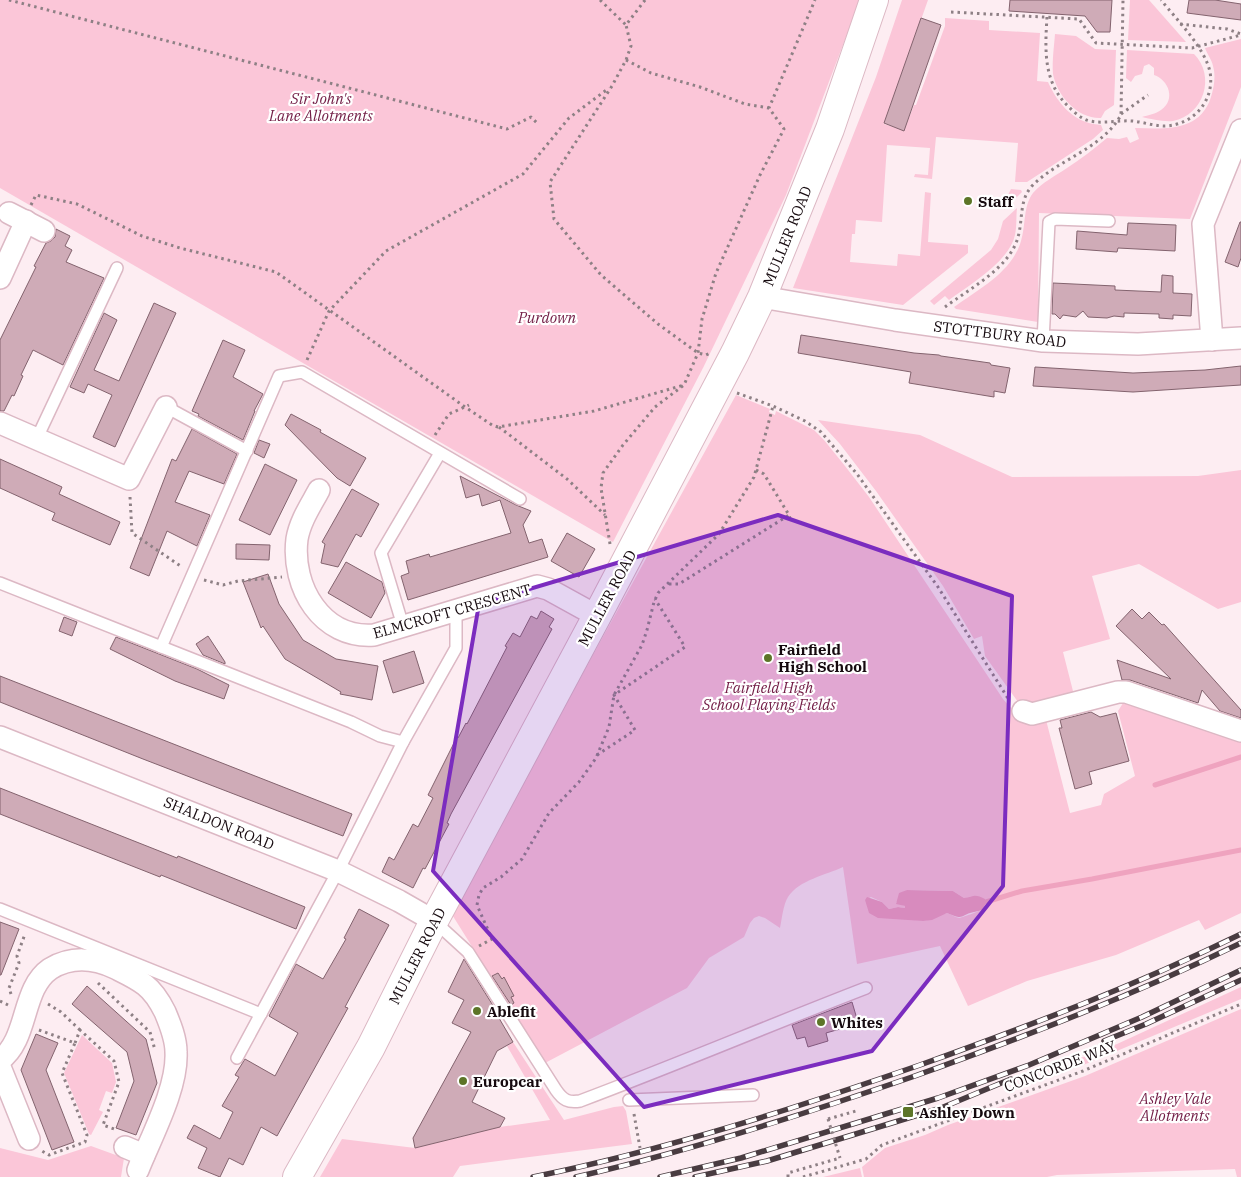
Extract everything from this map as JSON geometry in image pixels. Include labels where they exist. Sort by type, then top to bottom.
[{"type":"main road","name":"MULLER ROAD","points":[[297,1177],[371,1047],[434,921],[733,358],[762,297],[830,130],[874,0]]},
{"type":"street","points":[[1212,340],[1203,224],[1241,130]]},
{"type":"street","points":[[0,278],[26,221]]},
{"type":"street","name":"STOTTBURY ROAD","points":[[762,297],[895,320],[1043,341],[1138,344],[1241,338]]},
{"type":"street","points":[[0,423],[129,479],[166,407]]},
{"type":"street","name":"ELMCROFT CRESCENT","points":[[318,490],[297,537],[296,550],[299,575],[314,608],[337,628],[362,636],[374,635],[538,586],[548,589],[597,616]]},
{"type":"street","points":[[1023,711],[1032,714],[1118,692],[1126,692],[1241,731]]},
{"type":"street","name":"SHALDON ROAD","points":[[0,736],[338,871],[434,921]]},
{"type":"street","points":[[0,1060],[8,1054],[22,1024],[22,996],[36,986],[49,970],[68,961],[82,959],[103,963],[132,977],[153,993],[168,1019],[174,1036],[176,1052],[172,1084],[141,1162],[122,1139]]},
{"type":"street","points":[[0,1067],[29,1139]]},
{"type":"lane","points":[[1043,341],[1049,222],[1055,219],[1109,221]]},
{"type":"lane","points":[[37,438],[117,268]]},
{"type":"lane","points":[[161,647],[279,376],[302,372],[520,499]]},
{"type":"lane","points":[[166,407],[247,451]]},
{"type":"lane","points":[[403,626],[381,553],[440,452]]},
{"type":"lane","points":[[0,583],[351,722],[380,736],[403,742]]},
{"type":"lane","points":[[237,1058],[338,871],[403,742],[456,648],[456,609]]},
{"type":"lane","points":[[0,909],[260,1014]]},
{"type":"lane","points":[[434,921],[468,952],[563,1099],[572,1102],[580,1101],[672,1066],[866,988]]},
{"type":"lane","points":[[629,1100],[752,1095]]},
{"type":"path","points":[[9,0],[507,129],[531,116],[537,123]]},
{"type":"path","points":[[600,0],[626,25],[631,46],[612,86],[550,182],[554,219],[601,275],[658,324],[698,353],[706,355],[716,351],[733,358]]},
{"type":"path","points":[[626,25],[645,0]]},
{"type":"path","points":[[769,108],[815,0]]},
{"type":"path","points":[[943,309],[988,276],[1009,257],[1018,237],[1023,201],[1030,188],[1041,178],[1081,153],[1117,122],[1120,115],[1123,0]]},
{"type":"path","points":[[1047,17],[1047,64],[1050,79],[1059,96],[1071,109],[1086,120],[1098,122],[1132,121],[1166,126],[1177,124],[1199,112],[1208,96],[1210,85],[1208,63],[1198,46],[1161,0]]},
{"type":"path","points":[[951,12],[1079,19],[1096,43],[1198,46],[1241,35]]},
{"type":"path","points":[[1180,24],[1227,29],[1241,35]]},
{"type":"path","points":[[610,547],[601,488],[603,473],[623,445],[655,407],[684,386],[698,353],[702,320],[716,273],[760,175],[784,129],[769,108],[745,104],[700,87],[651,73],[626,60]]},
{"type":"path","points":[[302,372],[329,311],[386,251],[523,174],[569,118],[612,86]]},
{"type":"path","points":[[1120,115],[1148,95]]},
{"type":"path","points":[[36,194],[77,204],[142,236],[180,248],[276,272],[465,407],[498,427],[567,479],[605,516]]},
{"type":"path","points":[[718,385],[805,420],[821,432],[845,460],[938,587],[1012,705],[1023,711]]},
{"type":"path","points":[[498,427],[594,411],[684,386]]},
{"type":"path","points":[[428,446],[449,414],[469,405]]},
{"type":"path","points":[[468,952],[492,939],[477,905],[479,895],[483,888],[501,877],[522,859],[549,814],[579,782],[597,755],[609,727],[614,695],[642,645],[655,599],[719,534],[754,477],[774,406]]},
{"type":"path","points":[[756,470],[764,474],[789,515],[791,522]]},
{"type":"path","points":[[129,479],[132,533],[203,580],[223,584],[299,575]]},
{"type":"path","points":[[668,584],[679,584],[789,515]]},
{"type":"path","points":[[614,695],[685,647],[655,599]]},
{"type":"path","points":[[597,755],[635,730],[614,695]]},
{"type":"path","points":[[28,926],[17,956],[19,963],[9,988],[22,996],[44,1002],[61,1012],[114,1061],[119,1082],[103,1125],[122,1139]]},
{"type":"path","points":[[98,982],[150,1032],[155,1050]]},
{"type":"path","name":"CONCORDE WAY","points":[[803,1177],[866,1159],[882,1145],[1083,1071],[1241,1004]]},
{"type":"path","points":[[22,1024],[75,1043]]},
{"type":"path","points":[[29,1139],[34,1145],[49,1155],[85,1142],[86,1135],[62,1073],[80,1030]]},
{"type":"path","points":[[788,1177],[788,1173],[840,1158],[828,1119],[856,1111]]},
{"type":"highlighted area","points":[[778,515],[1012,596],[1003,886],[872,1051],[644,1107],[433,871],[479,604]]},
{"type":"green space","name":"Purdown","points":[[0,0],[860,0],[786,195],[704,366],[613,542],[0,188]]},
{"type":"green space","points":[[902,0],[928,0],[884,124],[904,130],[914,105],[916,105],[945,26],[945,18],[989,21],[989,30],[1040,33],[1037,81],[1048,82],[1058,100],[1073,115],[1088,123],[1101,125],[1103,130],[1093,139],[1027,182],[1015,182],[1018,143],[936,137],[932,179],[914,177],[915,174],[928,175],[930,148],[887,145],[882,222],[856,220],[855,234],[852,234],[850,262],[897,266],[898,254],[920,256],[925,192],[931,193],[928,242],[968,245],[968,253],[903,305],[793,288],[876,77]]},
{"type":"green space","points":[[1130,0],[1149,0],[1186,42],[1128,40]]},
{"type":"green space","points":[[1055,34],[1076,36],[1095,49],[1116,50],[1114,105],[1105,111],[1101,118],[1084,115],[1070,105],[1059,90],[1053,74]]},
{"type":"green space","points":[[1241,39],[1241,87],[1190,219],[1039,213],[1038,322],[956,309],[954,307],[994,279],[1010,262],[1017,252],[1023,235],[1026,210],[1030,198],[1037,189],[1107,138],[1119,139],[1127,137],[1130,143],[1139,139],[1135,128],[1169,128],[1180,126],[1199,117],[1211,97],[1214,81],[1212,64],[1205,48]]},
{"type":"green space","points":[[1127,50],[1194,54],[1201,63],[1204,73],[1205,83],[1199,103],[1184,117],[1173,121],[1161,121],[1142,117],[1157,112],[1166,106],[1169,91],[1164,81],[1154,75],[1154,68],[1149,64],[1144,66],[1142,74],[1135,76],[1131,82],[1126,78]]},
{"type":"green space","points":[[1011,189],[1021,190],[1022,192],[1004,210],[1007,197]]},
{"type":"green space","points":[[1017,208],[1015,235],[1005,254],[987,272],[949,300],[945,296],[934,305],[930,301],[991,250],[998,239],[1003,221]]},
{"type":"green space","name":"Fairfield High School Playing Fields","points":[[736,395],[770,409],[769,412],[775,415],[776,411],[814,430],[824,440],[869,497],[1003,699],[1021,714],[1045,716],[1070,813],[1101,805],[1104,794],[1135,776],[1118,711],[1125,700],[1241,734],[1241,913],[1205,930],[1199,920],[1116,955],[1027,981],[968,1006],[940,946],[857,964],[843,867],[806,882],[793,891],[785,904],[780,928],[765,918],[759,916],[754,918],[744,937],[709,958],[687,988],[545,1063],[451,913]],"holes":[[[907,890],[953,891],[964,898],[985,905],[982,910],[960,918],[947,913],[929,920],[915,920],[865,900],[871,897],[882,902],[889,909],[905,908],[905,906],[896,903]]]},
{"type":"green space","points":[[818,420],[920,435],[1012,477],[1198,476],[1241,470],[1241,602],[1218,609],[1139,564],[1092,576],[1110,639],[1063,652],[1074,695],[1026,705],[1018,702],[985,656],[982,636],[974,639],[943,586],[876,491],[840,444]]},
{"type":"green space","points":[[1241,987],[1241,999],[1081,1066],[1078,1059],[1117,1044]]},
{"type":"green space","name":"Ashley Vale Allotments","points":[[1241,1009],[1241,1177],[1237,1177],[1235,1169],[1057,1175],[1047,1177],[864,1177],[862,1167],[885,1148],[1085,1076]]},
{"type":"green space","points":[[82,1035],[112,1063],[116,1082],[112,1093],[106,1091],[99,1110],[103,1112],[91,1135],[64,1073]]},
{"type":"green space","points":[[513,1042],[564,1120],[623,1106],[626,1111],[632,1144],[460,1166],[453,1177],[320,1177],[342,1139],[415,1148],[500,1127],[550,1120],[507,1046]]},
{"type":"green space","points":[[91,1146],[124,1158],[121,1177],[0,1177],[0,1148],[48,1160]]},
{"type":"green space","points":[[860,1168],[862,1177],[823,1177]]},
{"type":"shaded area","points":[[907,890],[953,891],[964,898],[981,897],[985,899],[985,905],[982,910],[962,917],[947,913],[932,920],[923,921],[878,918],[869,913],[865,900],[867,897],[882,902],[889,909],[905,908],[905,906],[896,904],[899,893]]},
{"type":"building","points":[[1010,0],[1112,0],[1110,32],[1097,32],[1085,16],[1009,11]]},
{"type":"building","points":[[1189,0],[1215,0],[1241,4],[1241,20],[1187,13]]},
{"type":"building","points":[[921,18],[941,25],[904,131],[884,123]]},
{"type":"building","points":[[1240,222],[1241,258],[1238,267],[1225,262]]},
{"type":"building","points":[[1128,223],[1176,225],[1175,251],[1118,248],[1117,252],[1076,249],[1077,231],[1127,235]]},
{"type":"building","points":[[56,229],[70,236],[65,246],[72,250],[66,262],[104,278],[63,365],[33,350],[21,375],[23,376],[14,396],[12,395],[4,411],[0,411],[0,340],[36,267],[34,266],[46,243],[55,237]]},
{"type":"building","points":[[1162,275],[1173,276],[1173,293],[1192,294],[1191,316],[1173,315],[1173,319],[1159,318],[1159,314],[1124,313],[1124,317],[1114,316],[1107,318],[1088,317],[1083,311],[1076,317],[1063,315],[1060,319],[1055,314],[1052,314],[1053,283],[1115,286],[1115,290],[1161,292]]},
{"type":"building","points":[[154,303],[176,313],[115,447],[93,437],[112,395],[88,384],[84,393],[70,387],[104,313],[117,320],[94,370],[119,381]]},
{"type":"building","points":[[801,335],[990,363],[991,365],[1010,368],[1005,393],[994,391],[994,397],[909,383],[911,372],[798,353]]},
{"type":"building","points":[[223,340],[245,350],[233,377],[263,394],[243,440],[192,411]]},
{"type":"building","points":[[1241,366],[1241,385],[1133,392],[1033,386],[1035,367],[1133,373],[1205,370]]},
{"type":"building","points":[[291,414],[366,458],[350,486],[337,478],[285,425]]},
{"type":"building","points":[[192,429],[237,454],[224,484],[189,471],[175,502],[210,515],[197,546],[167,531],[149,576],[130,568],[172,459],[176,461]]},
{"type":"building","points":[[259,440],[270,444],[264,458],[254,453]]},
{"type":"building","points":[[0,459],[62,487],[59,494],[120,522],[110,545],[52,520],[55,513],[0,488]]},
{"type":"building","points":[[265,464],[297,480],[270,535],[239,520]]},
{"type":"building","points":[[460,476],[531,511],[523,525],[529,543],[542,539],[548,557],[408,600],[401,576],[409,573],[406,561],[429,554],[430,557],[511,533],[500,500],[482,506],[479,494],[466,498]]},
{"type":"building","points":[[352,489],[379,504],[361,537],[356,534],[338,567],[321,563],[325,544],[322,542]]},
{"type":"building","points":[[567,533],[595,549],[579,577],[551,561]]},
{"type":"building","points":[[236,544],[270,545],[269,560],[236,559]]},
{"type":"building","points":[[346,562],[382,582],[385,593],[371,618],[328,593]]},
{"type":"building","points":[[268,574],[279,604],[303,640],[336,659],[378,666],[372,700],[340,694],[341,692],[285,659],[263,626],[261,628],[243,582]]},
{"type":"building","points":[[1132,609],[1142,619],[1149,612],[1162,625],[1164,624],[1241,710],[1241,718],[1220,711],[1202,690],[1198,703],[1130,680],[1122,680],[1117,660],[1171,679],[1116,626]]},
{"type":"building","points":[[541,611],[554,619],[549,627],[552,629],[451,814],[447,823],[449,824],[425,869],[423,868],[413,888],[382,872],[389,857],[394,860],[413,824],[418,827],[433,798],[428,795],[457,737],[467,724],[507,647],[505,646],[513,633],[520,637],[531,616],[537,619]]},
{"type":"building","points":[[64,617],[77,622],[72,636],[59,631]]},
{"type":"building","points":[[208,636],[225,664],[203,655],[196,644]]},
{"type":"building","points":[[116,637],[197,669],[229,685],[224,699],[175,681],[110,649]]},
{"type":"building","points":[[414,651],[424,683],[393,693],[383,661]]},
{"type":"building","points":[[0,676],[352,814],[343,836],[0,702]]},
{"type":"building","points":[[1091,712],[1100,717],[1116,713],[1129,761],[1089,772],[1092,784],[1075,789],[1059,728],[1062,728],[1060,720]]},
{"type":"building","points":[[0,788],[305,907],[296,929],[0,814]]},
{"type":"building","points":[[359,909],[389,925],[345,1007],[348,1008],[277,1136],[261,1127],[243,1165],[229,1158],[220,1177],[198,1168],[207,1148],[187,1138],[194,1125],[220,1139],[233,1112],[222,1106],[239,1077],[235,1075],[245,1059],[275,1076],[298,1033],[269,1016],[296,964],[323,979],[346,939],[344,938]]},
{"type":"building","points":[[0,922],[19,929],[1,975],[0,975]]},
{"type":"building","points":[[464,959],[513,1042],[497,1051],[472,1102],[505,1118],[500,1127],[415,1148],[413,1138],[471,1032],[452,1023],[464,1000],[448,992]]},
{"type":"building","points":[[498,973],[502,979],[504,977],[514,996],[511,997],[514,1003],[511,1005],[492,976]]},
{"type":"building","points":[[87,986],[146,1039],[157,1083],[136,1135],[116,1128],[134,1081],[127,1052],[72,1004]]},
{"type":"building","name":"Whites","points":[[852,1002],[857,1019],[839,1025],[840,1029],[826,1033],[828,1041],[808,1047],[805,1037],[797,1039],[792,1025]]},
{"type":"building","points":[[36,1034],[58,1043],[46,1070],[74,1142],[52,1150],[21,1070]]},
{"type":"waterway","points":[[1155,785],[1241,757]]},
{"type":"waterway","points":[[986,902],[1022,891],[1241,850]]},
{"type":"railway","points":[[533,1177],[680,1141],[825,1097],[920,1065],[1082,1004],[1162,971],[1241,934]]},
{"type":"railway","points":[[576,1177],[746,1132],[912,1077],[1078,1014],[1160,980],[1241,943]]},
{"type":"railway","points":[[660,1177],[741,1158],[938,1098],[1029,1065],[1142,1017],[1241,970]]},
{"type":"railway","points":[[1104,1041],[1146,1024],[1241,980]]},
{"type":"railway","points":[[695,1177],[767,1161],[941,1108],[1011,1079]]},
{"type":"place","name":"Staff","points":[[968,201]]},
{"type":"place","name":"Fairfield High School","points":[[768,658]]},
{"type":"place","name":"Ablefit","points":[[477,1011]]},
{"type":"place","name":"Whites","points":[[821,1022]]},
{"type":"place","name":"Europcar","points":[[463,1081]]},
{"type":"place","name":"Ashley Down","points":[[908,1112]]},
{"type":"park label","name":"Sir John's Lane Allotments","points":[[321,106]]}]
